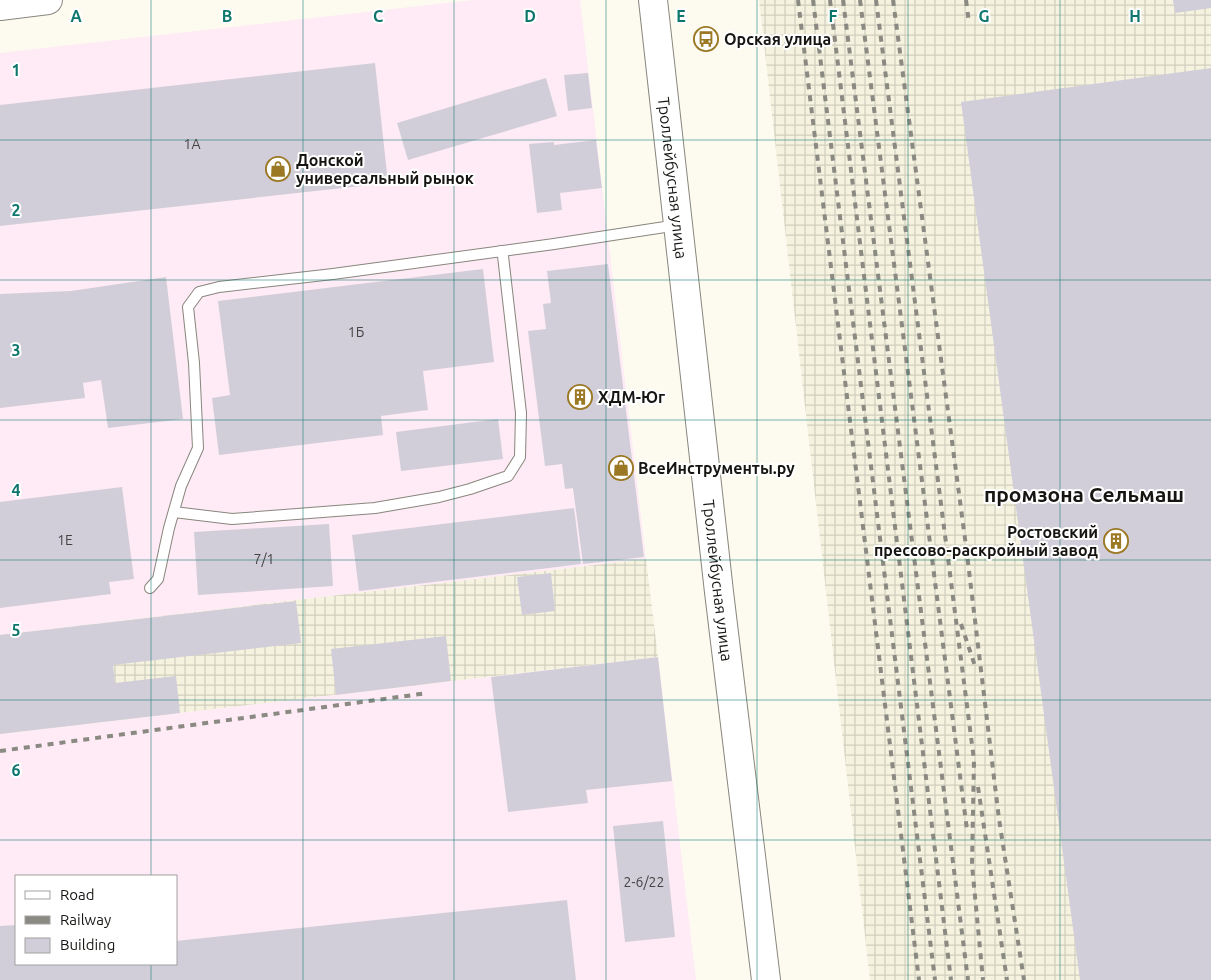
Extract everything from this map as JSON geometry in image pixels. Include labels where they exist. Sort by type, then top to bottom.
[{"type":"main road","points":[[0,6],[48,0]]},
{"type":"main road","name":"Троллейбусная улица","points":[[653,0],[719,592],[766,980]]},
{"type":"lane","points":[[150,588],[158,578],[181,486],[198,448],[194,364],[188,307],[199,292],[219,287],[333,274],[679,225]]},
{"type":"lane","points":[[174,512],[232,519],[375,508],[439,497],[508,476],[520,457],[521,413],[501,250]]},
{"type":"shaded area","points":[[473,0],[580,0],[646,559],[0,635],[0,53]]},
{"type":"shaded area","points":[[759,0],[1211,0],[1211,980],[870,980]]},
{"type":"shaded area","points":[[646,559],[658,657],[0,734],[0,635]]},
{"type":"shaded area","points":[[658,657],[696,980],[0,980],[0,734]]},
{"type":"building","points":[[1173,0],[1211,0],[1211,8],[1175,13]]},
{"type":"building","points":[[375,63],[388,183],[0,226],[0,105]]},
{"type":"building","name":"Ростовский прессово-раскройный завод","points":[[1211,68],[1211,980],[1080,980],[961,102]]},
{"type":"building","points":[[588,73],[592,108],[568,111],[564,75]]},
{"type":"building","points":[[546,78],[557,116],[408,160],[397,123]]},
{"type":"building","points":[[596,140],[602,188],[560,193],[562,210],[537,213],[529,144],[554,142],[554,145]]},
{"type":"building","name":"ХДМ-Юг","points":[[608,264],[644,557],[583,564],[573,488],[565,489],[562,464],[545,466],[528,331],[546,329],[543,304],[551,303],[547,271]]},
{"type":"building","points":[[483,269],[494,362],[423,371],[428,410],[381,416],[383,435],[219,455],[212,398],[230,395],[218,301]]},
{"type":"building","points":[[166,277],[183,419],[108,428],[101,380],[83,383],[85,398],[0,408],[0,294],[71,291]]},
{"type":"building","points":[[498,419],[503,459],[401,471],[396,432]]},
{"type":"building","points":[[122,487],[134,579],[109,582],[111,594],[0,608],[0,502]]},
{"type":"building","points":[[574,508],[581,564],[359,591],[352,535]]},
{"type":"building","points":[[329,524],[333,586],[198,595],[194,532]]},
{"type":"building","points":[[551,573],[555,611],[522,615],[517,577]]},
{"type":"building","points":[[296,601],[301,643],[113,665],[115,683],[176,676],[180,713],[0,734],[0,635]]},
{"type":"building","points":[[446,636],[451,681],[336,695],[331,649]]},
{"type":"building","points":[[658,657],[672,781],[586,790],[588,803],[508,812],[491,677]]},
{"type":"building","points":[[663,821],[675,937],[625,942],[613,826]]},
{"type":"building","points":[[567,900],[576,980],[0,980],[0,926],[15,925],[15,965],[178,965],[178,941]]},
{"type":"railway","points":[[798,0],[919,980]]},
{"type":"railway","points":[[813,0],[935,980]]},
{"type":"railway","points":[[830,0],[951,980]]},
{"type":"railway","points":[[843,0],[968,980]]},
{"type":"railway","points":[[860,0],[967,830]]},
{"type":"railway","points":[[876,0],[974,760],[972,865],[983,980]]},
{"type":"railway","points":[[893,0],[966,546],[999,819],[1024,980]]},
{"type":"railway","points":[[966,0],[969,23]]},
{"type":"railway","points":[[961,624],[976,669]]},
{"type":"railway","points":[[0,751],[428,693]]},
{"type":"railway","points":[[978,787],[1007,980]]},
{"type":"place","name":"Орская улица","points":[[706,39]]},
{"type":"place","name":"Донской универсальный рынок","points":[[278,169]]},
{"type":"place","name":"ХДМ-Юг","points":[[580,397]]},
{"type":"place","name":"ВсеИнструменты.ру","points":[[621,468]]},
{"type":"place","name":"Ростовский прессово-раскройный завод","points":[[1116,541]]},
{"type":"district","name":"промзона Сельмаш","points":[[1084,494]]}]
